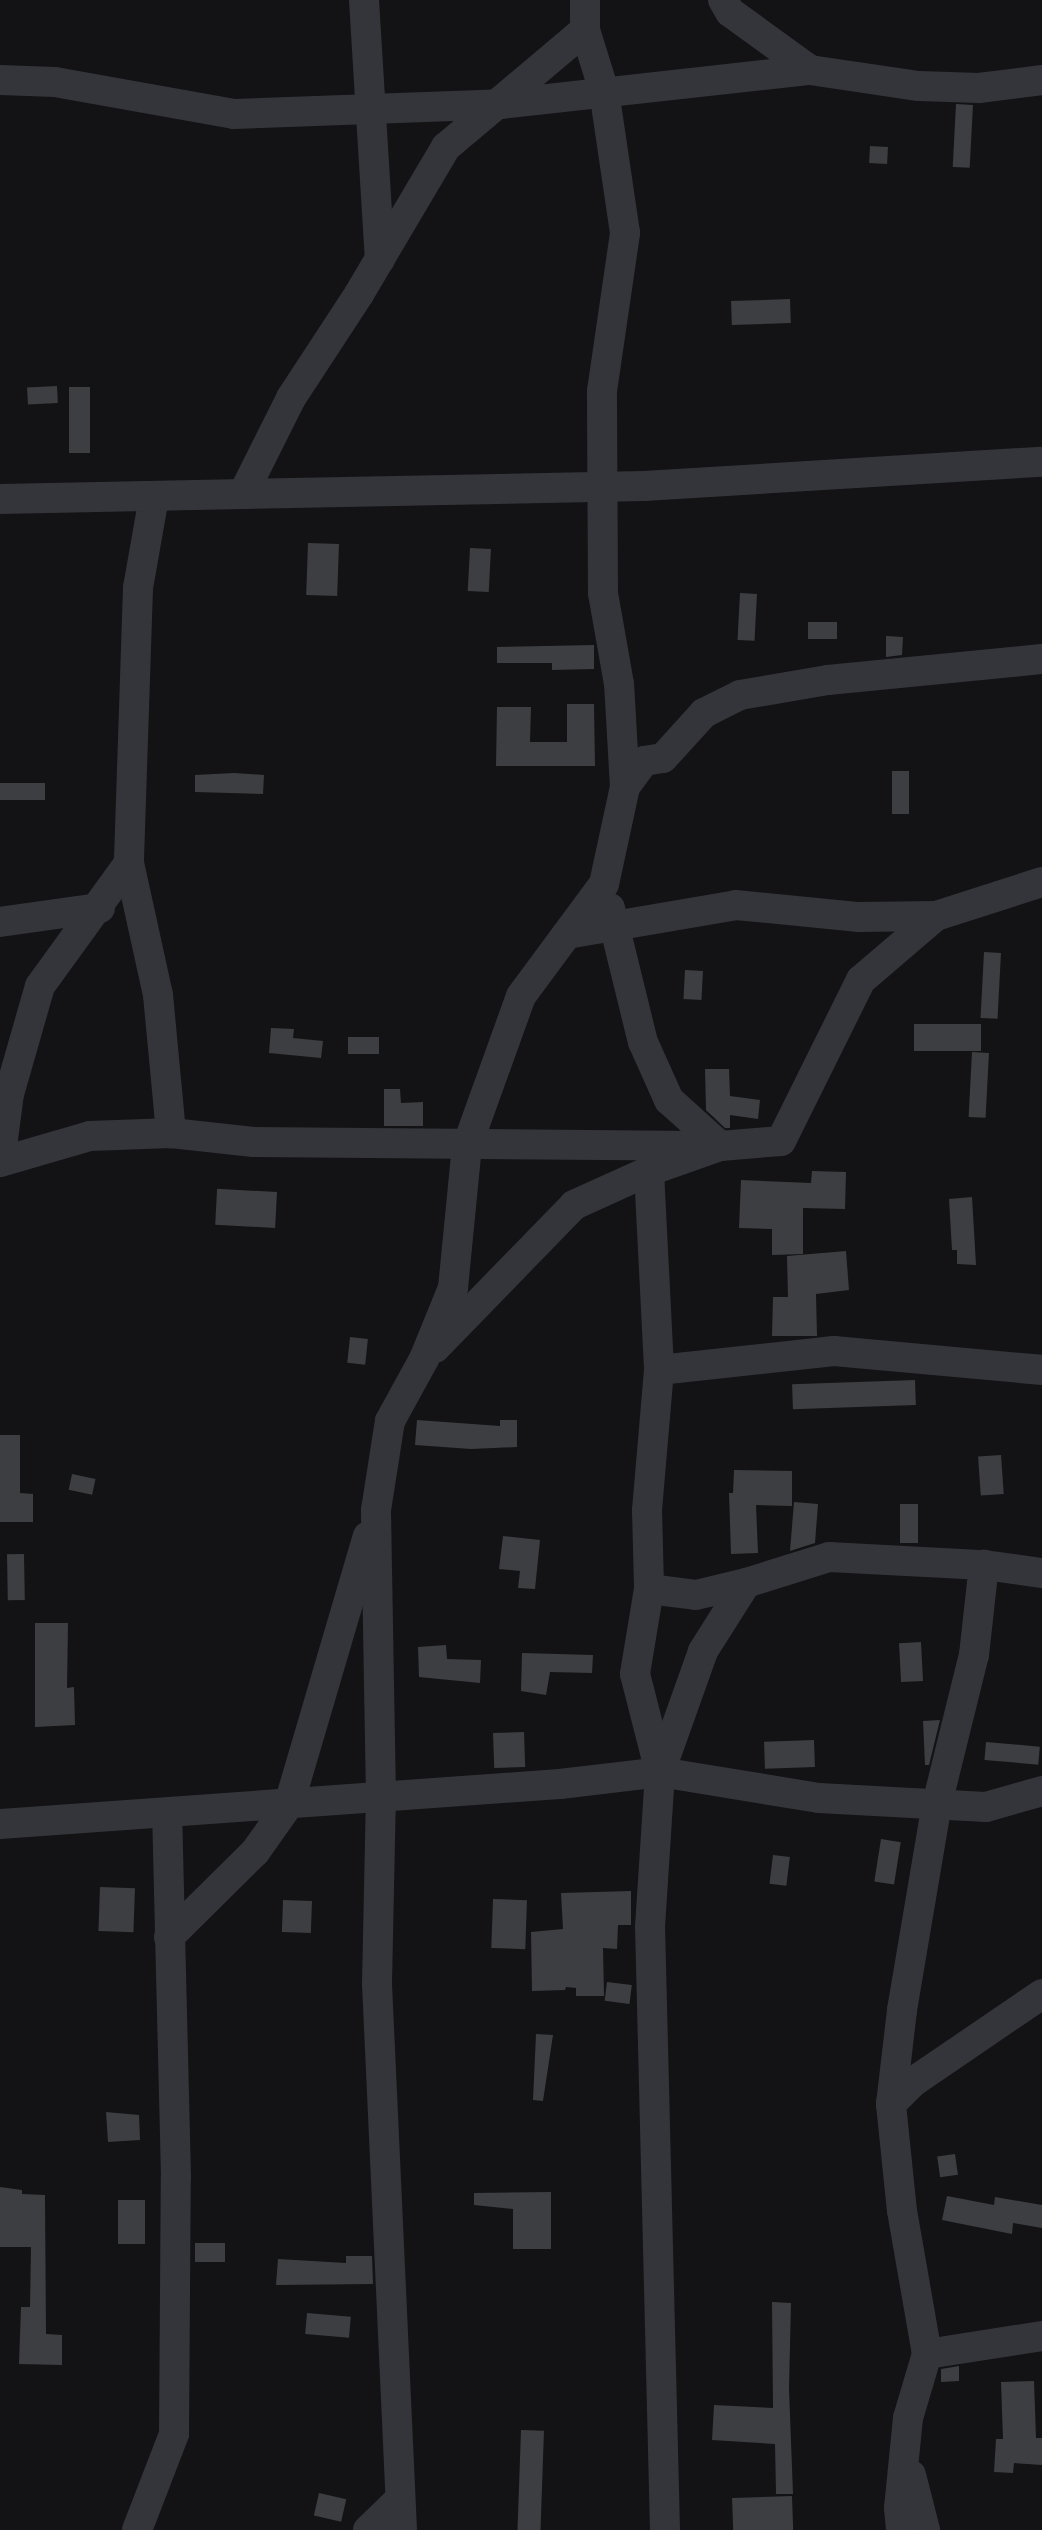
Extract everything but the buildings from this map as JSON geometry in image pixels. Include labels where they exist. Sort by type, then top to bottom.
[{"type":"street","points":[[364,0],[380,260]]},
{"type":"street","points":[[170,1937],[255,1852],[289,1804],[341,1618],[376,1510],[390,1421],[424,1359],[453,1288],[467,1146],[521,996],[604,884],[625,787],[619,684],[603,593],[602,391],[625,233],[604,91],[585,30],[585,0]]},
{"type":"street","points":[[723,0],[730,12],[810,70]]},
{"type":"street","points":[[244,492],[291,398],[380,260],[446,147],[501,104],[585,30]]},
{"type":"street","points":[[0,80],[54,82],[234,114],[501,104],[810,70],[919,87],[979,88],[1042,80]]},
{"type":"street","points":[[0,500],[154,497],[244,492],[602,486],[1042,462]]},
{"type":"street","points":[[154,497],[138,588],[129,863],[158,995],[171,1133]]},
{"type":"street","points":[[625,787],[644,761],[663,758],[704,713],[740,695],[828,680],[1042,659]]},
{"type":"street","points":[[129,863],[100,908],[40,986],[9,1094],[0,1162],[90,1136],[171,1133],[254,1142],[467,1146],[720,1146],[781,1141],[861,980],[936,916]]},
{"type":"street","points":[[567,934],[615,928],[736,905],[859,917],[936,916],[1042,882]]},
{"type":"street","points":[[604,884],[643,1042],[669,1100],[720,1146]]},
{"type":"street","points":[[0,922],[100,908]]},
{"type":"street","points":[[424,1359],[574,1205],[649,1171],[720,1146]]},
{"type":"street","points":[[649,1171],[659,1370],[647,1510],[649,1589],[635,1674],[660,1772]]},
{"type":"street","points":[[659,1370],[834,1351],[1042,1370]]},
{"type":"street","points":[[368,2530],[400,2516],[377,1984],[381,1798],[376,1510]]},
{"type":"street","points":[[649,1589],[696,1595],[746,1583],[829,1557],[984,1564],[1042,1573]]},
{"type":"street","points":[[901,2530],[909,2418],[927,2354],[902,2211],[891,2104],[902,2010],[937,1804],[974,1655],[984,1564]]},
{"type":"street","points":[[665,2530],[650,1927],[660,1772],[703,1651],[746,1583]]},
{"type":"street","points":[[0,1824],[381,1798],[660,1772],[819,1798],[986,1807],[1042,1791]]},
{"type":"street","points":[[137,2530],[174,2434],[176,2177],[167,1814]]},
{"type":"street","points":[[891,2104],[912,2082],[1042,1994]]},
{"type":"street","points":[[927,2354],[1042,2336]]},
{"type":"street","points":[[905,2452],[925,2530]]}]
